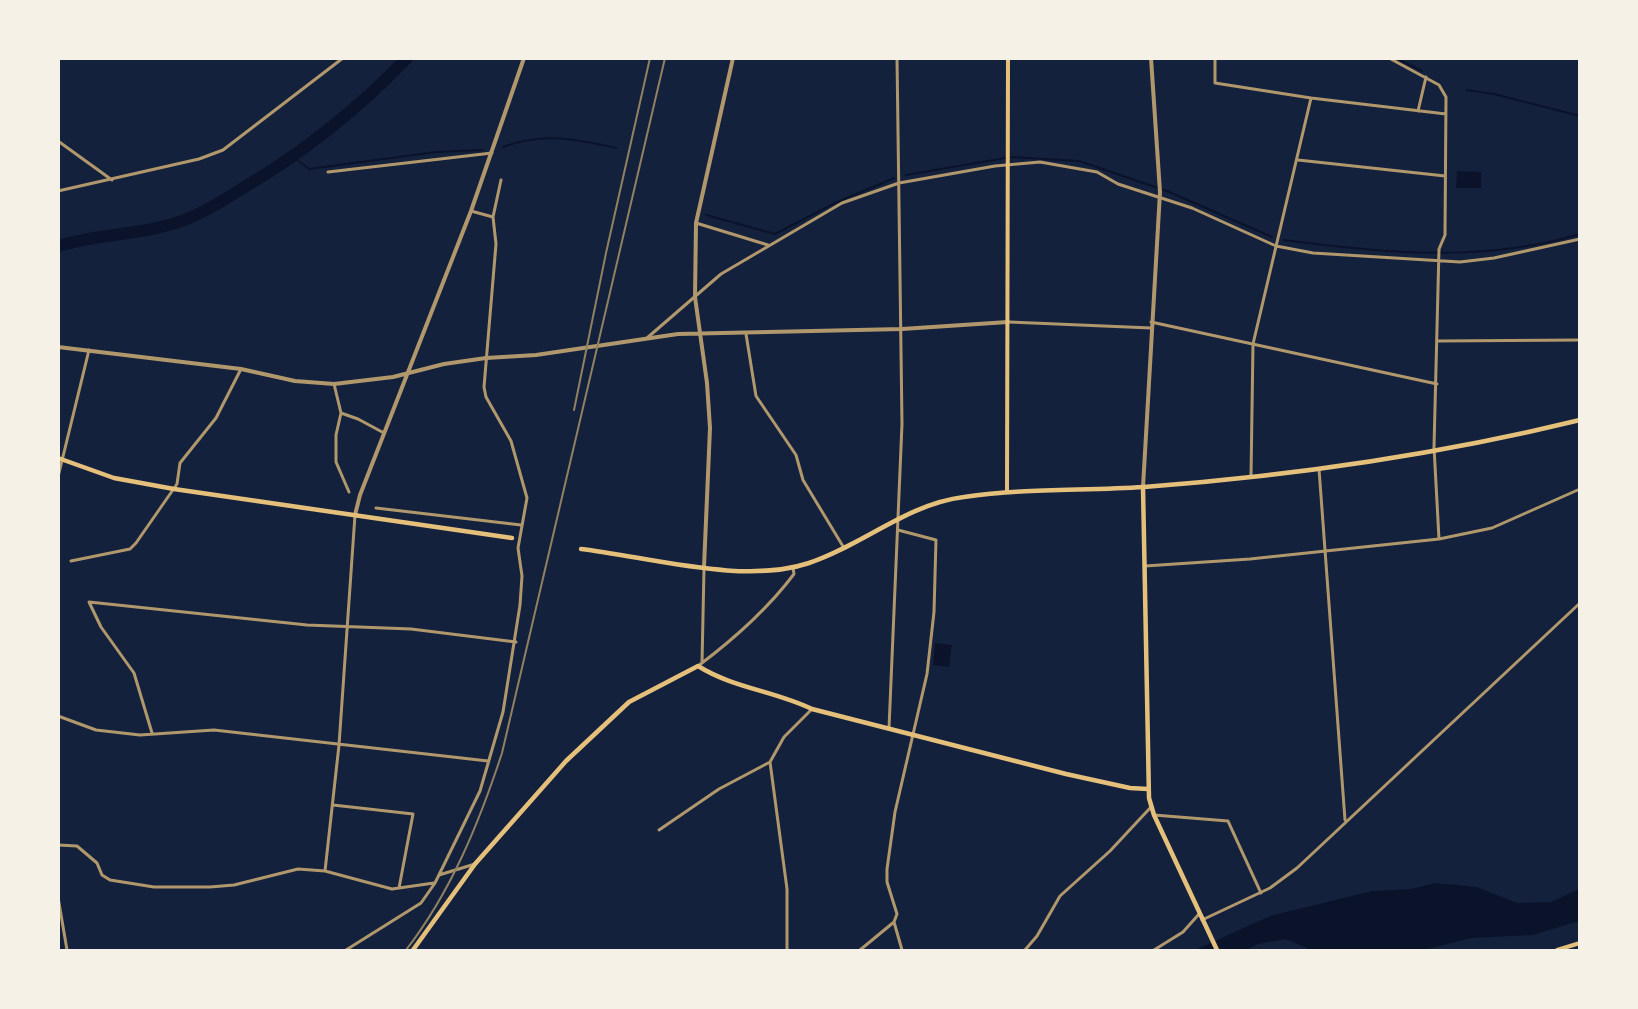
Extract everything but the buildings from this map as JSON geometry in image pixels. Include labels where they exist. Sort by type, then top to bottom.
[{"type":"main road","points":[[1007,492],[1010,164],[1008,58]]},
{"type":"main road","points":[[581,549],[752,572],[793,568],[844,548],[898,518],[951,499],[1007,492],[1143,487],[1251,477],[1486,443],[1580,420]]},
{"type":"main road","points":[[60,459],[114,478],[174,489],[512,538]]},
{"type":"main road","points":[[1143,487],[1148,789],[1154,815],[1217,951]]},
{"type":"main road","points":[[413,951],[475,864],[566,761],[629,702],[700,665],[719,677],[789,698],[812,709],[1066,774],[1130,788],[1148,789]]},
{"type":"main road","points":[[1557,951],[1580,943]]},
{"type":"street","points":[[58,191],[199,159],[223,150],[343,58]]},
{"type":"street","points":[[326,871],[339,745],[346,627],[358,500],[471,211],[524,58]]},
{"type":"street","points":[[700,665],[709,505],[710,428],[707,383],[694,297],[696,223],[733,58]]},
{"type":"street","points":[[888,729],[902,424],[897,58]]},
{"type":"street","points":[[1143,487],[1160,194],[1151,58]]},
{"type":"street","points":[[1215,58],[1215,83],[1311,98],[1446,114]]},
{"type":"street","points":[[1389,58],[1405,69],[1426,77],[1445,92],[1445,234],[1439,249],[1438,261],[1434,452],[1439,539]]},
{"type":"street","points":[[1418,111],[1426,77]]},
{"type":"street","points":[[1251,477],[1253,345],[1311,98]]},
{"type":"street","points":[[58,141],[112,180]]},
{"type":"street","points":[[328,172],[492,153]]},
{"type":"street","points":[[1297,160],[1445,176]]},
{"type":"street","points":[[647,338],[721,274],[842,203],[899,183],[1010,164],[1040,162],[1097,172],[1118,184],[1160,194],[1276,246],[1313,253],[1438,261],[1494,258],[1580,239]]},
{"type":"street","points":[[346,951],[421,903],[435,883],[470,816],[503,712],[516,642],[522,586],[519,548],[527,498],[512,441],[486,397],[484,387],[496,244],[494,217],[501,180]]},
{"type":"street","points":[[471,211],[494,217]]},
{"type":"street","points":[[696,223],[768,246]]},
{"type":"street","points":[[58,347],[241,369],[295,381],[334,384],[407,374],[486,358],[536,355],[647,338],[698,333],[746,334],[902,329],[1009,322],[1151,325],[1437,384]]},
{"type":"street","points":[[746,334],[756,396],[795,456],[803,480],[844,548]]},
{"type":"street","points":[[1438,341],[1580,340]]},
{"type":"street","points":[[58,477],[60,459],[89,350]]},
{"type":"street","points":[[71,561],[130,549],[174,489],[180,463],[216,418],[241,369]]},
{"type":"street","points":[[334,384],[341,413],[336,435],[336,462],[348,492]]},
{"type":"street","points":[[341,413],[384,433]]},
{"type":"street","points":[[1318,468],[1345,820]]},
{"type":"street","points":[[1144,566],[1326,552],[1439,539],[1492,528],[1580,489]]},
{"type":"street","points":[[376,508],[521,525]]},
{"type":"street","points":[[860,951],[894,922],[897,914],[886,882],[887,869],[895,812],[928,664],[934,612],[936,540],[897,530]]},
{"type":"street","points":[[700,665],[746,629],[784,587],[794,574],[793,568]]},
{"type":"street","points":[[152,733],[134,673],[101,627],[90,602],[346,627],[411,629],[516,642]]},
{"type":"street","points":[[1202,920],[1261,893],[1297,868],[1345,820],[1580,603]]},
{"type":"street","points":[[659,830],[719,789],[770,762],[783,737],[812,709]]},
{"type":"street","points":[[58,716],[96,730],[140,735],[214,730],[488,761]]},
{"type":"street","points":[[770,762],[787,889],[788,951]]},
{"type":"street","points":[[333,805],[413,814],[399,888]]},
{"type":"street","points":[[1025,951],[1037,936],[1060,896],[1110,851],[1151,807]]},
{"type":"street","points":[[1154,815],[1228,821],[1261,893]]},
{"type":"street","points":[[58,845],[77,846],[97,863],[102,875],[110,880],[154,886],[234,885],[287,871],[326,871],[372,885],[399,888],[435,883]]},
{"type":"street","points":[[439,875],[475,864]]},
{"type":"street","points":[[58,897],[68,951]]},
{"type":"street","points":[[1154,951],[1183,932],[1199,914]]},
{"type":"street","points":[[894,922],[902,951]]},
{"type":"water","points":[[1457,171],[1481,172],[1481,188],[1456,188]]},
{"type":"water","points":[[935,643],[952,645],[949,667],[933,665]]},
{"type":"water","points":[[1435,883],[1477,887],[1517,903],[1551,902],[1579,889],[1579,921],[1533,935],[1471,938],[1424,950],[1311,950],[1286,939],[1258,944],[1246,950],[1195,950],[1270,916],[1372,891],[1411,889]]},
{"type":"waterway","points":[[58,246],[156,228],[187,219],[209,209],[266,174],[330,129],[407,58]]},
{"type":"waterway","points":[[1396,58],[1422,71]]},
{"type":"waterway","points":[[1467,90],[1494,94],[1580,116]]},
{"type":"waterway","points":[[503,147],[517,142],[559,138],[616,148]]},
{"type":"waterway","points":[[293,157],[309,169],[436,152],[483,150]]},
{"type":"waterway","points":[[906,175],[1011,157],[1079,161],[1167,191],[1272,237]]},
{"type":"waterway","points":[[706,215],[775,234],[835,203],[894,178]]},
{"type":"waterway","points":[[1284,240],[1358,249],[1432,253],[1507,249],[1580,234]]},
{"type":"railway","points":[[574,410],[606,253],[650,58]]},
{"type":"railway","points":[[406,950],[437,905],[450,881],[484,805],[502,753],[665,58]]}]
